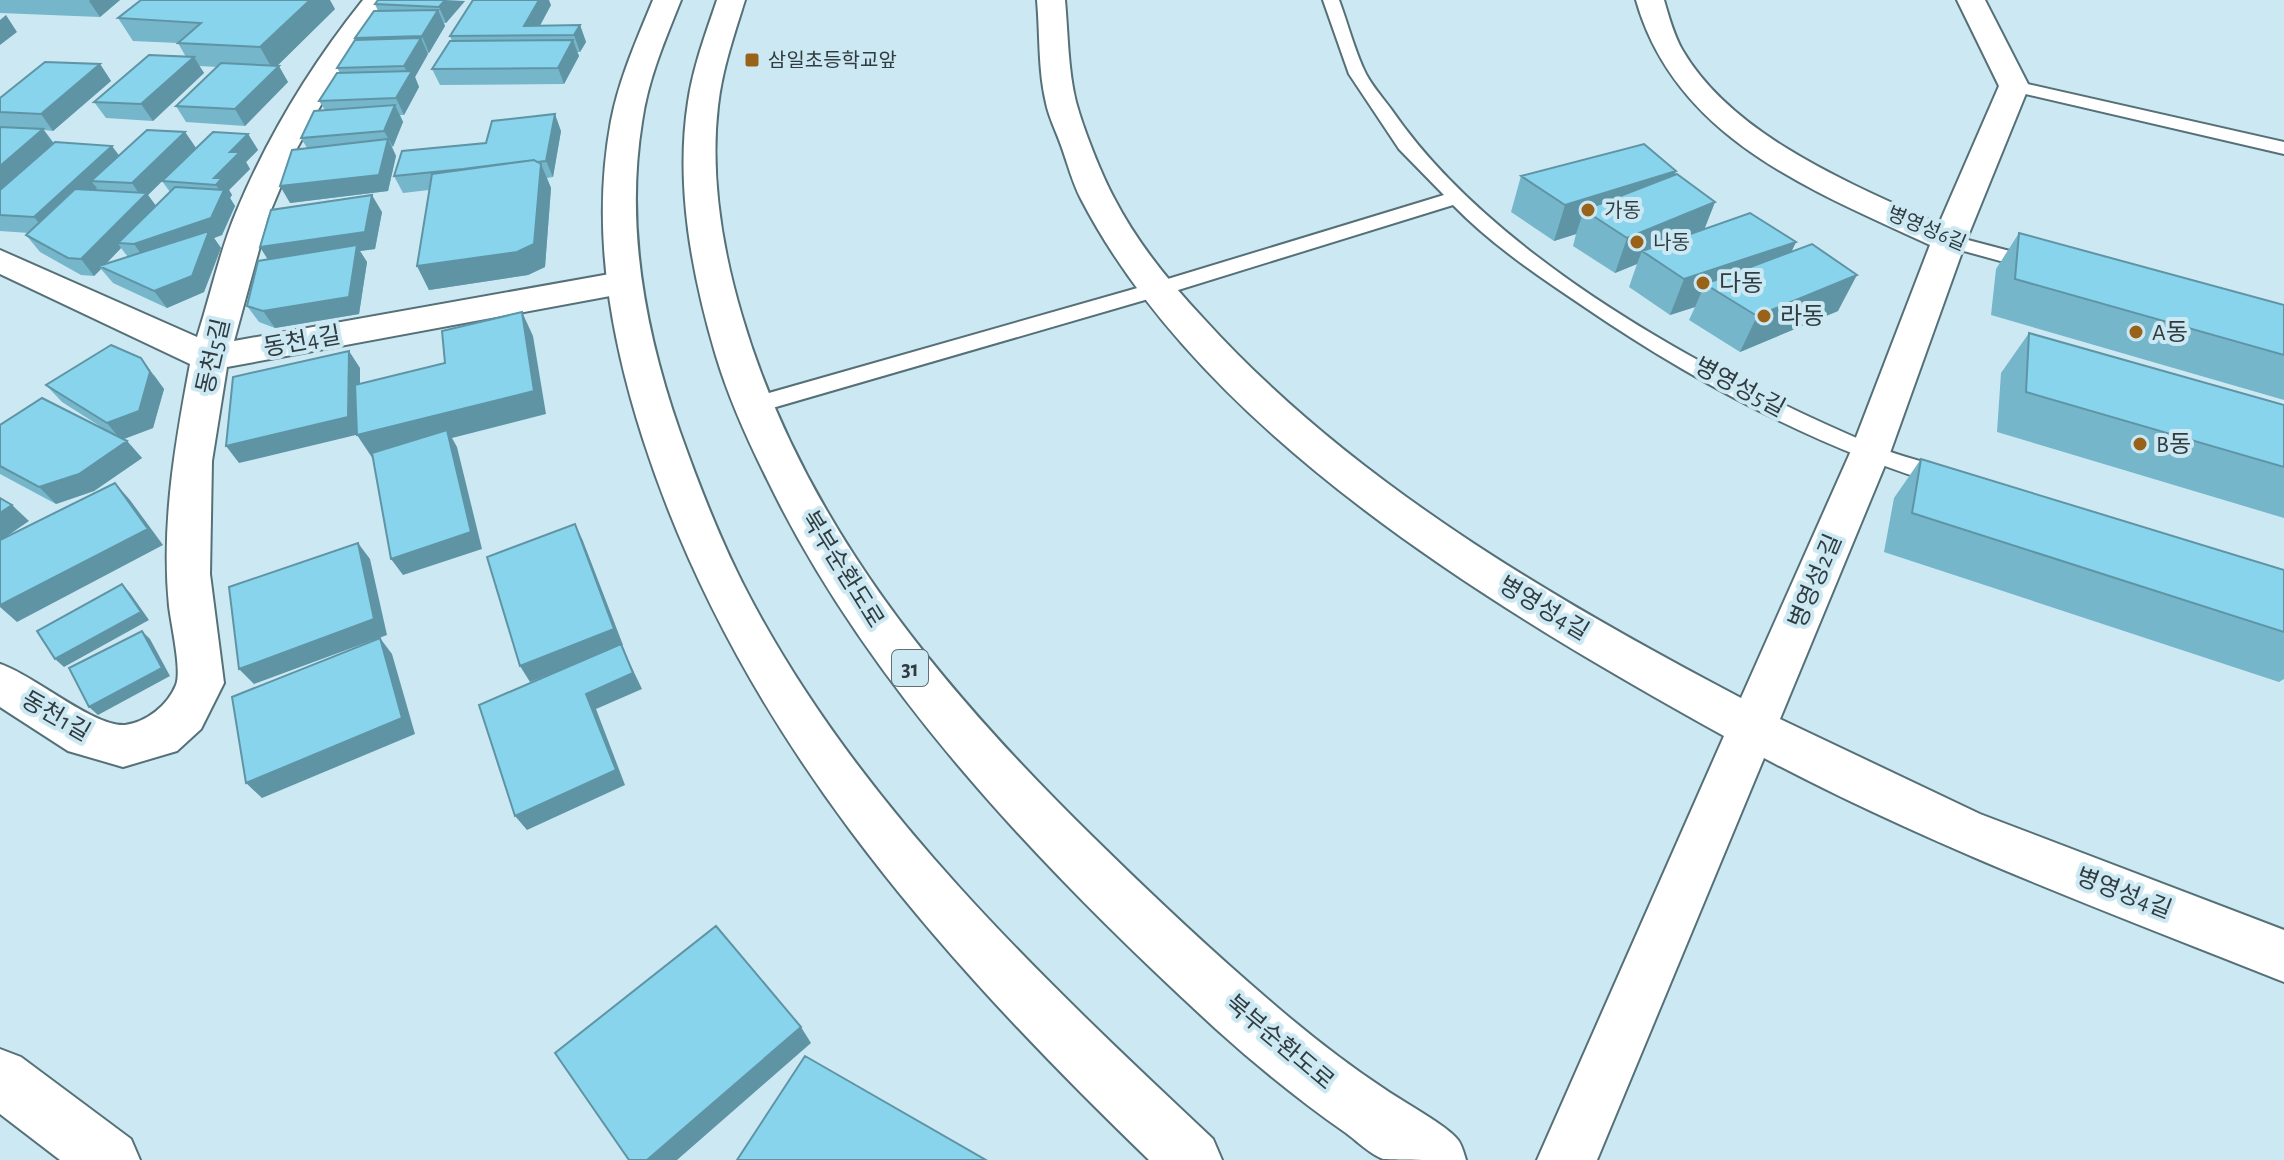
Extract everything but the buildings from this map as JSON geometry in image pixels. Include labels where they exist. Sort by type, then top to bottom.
[{"type":"street","name":"동천5길","points":[[160,736],[184,715],[201,683],[188,574],[192,461],[210,358],[251,217],[280,150],[328,65],[377,0]]},
{"type":"street","points":[[667,0],[643,59],[626,122],[619,202],[621,283],[660,438],[710,565],[773,683],[845,787],[927,890],[1081,1056],[1192,1160]]},
{"type":"street","name":"북부순환도로","points":[[731,0],[712,54],[701,117],[700,184],[710,264],[720,310],[752,406],[811,522],[873,618],[941,710],[1025,804],[1163,941],[1306,1068],[1436,1160]]},
{"type":"street","name":"병영성4길","points":[[1051,0],[1054,76],[1071,139],[1106,211],[1155,290],[1194,336],[1249,392],[1394,510],[1502,582],[1751,728],[1962,830],[2284,956]]},
{"type":"street","name":"병영성6길","points":[[1650,0],[1658,30],[1673,58],[1693,85],[1729,119],[1774,154],[1832,186],[1949,241]]},
{"type":"street","points":[[1971,0],[2014,86]]},
{"type":"street","name":"병영성2길","points":[[1567,1160],[1870,453],[1949,241],[2014,86]]},
{"type":"street","points":[[0,261],[210,358]]},
{"type":"street","name":"동천4길","points":[[210,358],[621,283]]},
{"type":"street","name":"동천1길","points":[[0,683],[85,736],[123,746],[160,736]]},
{"type":"street","points":[[0,1078],[110,1160]]},
{"type":"lane","name":"병영성5길","points":[[1331,0],[1334,16],[1363,84],[1415,156],[1497,236],[1560,282],[1641,333],[1747,393],[1870,453],[1973,485]]},
{"type":"lane","points":[[2014,86],[2284,148]]},
{"type":"lane","points":[[752,406],[1155,290],[1455,198]]},
{"type":"lane","name":"병영성6길","points":[[1949,241],[2056,270]]},
{"type":"place","name":"삼일초등학교앞","points":[[752,60]]},
{"type":"place","name":"가동","points":[[1588,210]]},
{"type":"place","name":"나동","points":[[1637,242]]},
{"type":"place","name":"다동","points":[[1703,283]]},
{"type":"place","name":"라동","points":[[1764,316]]},
{"type":"place","name":"A동","points":[[2136,332]]},
{"type":"place","name":"B동","points":[[2140,444]]}]
